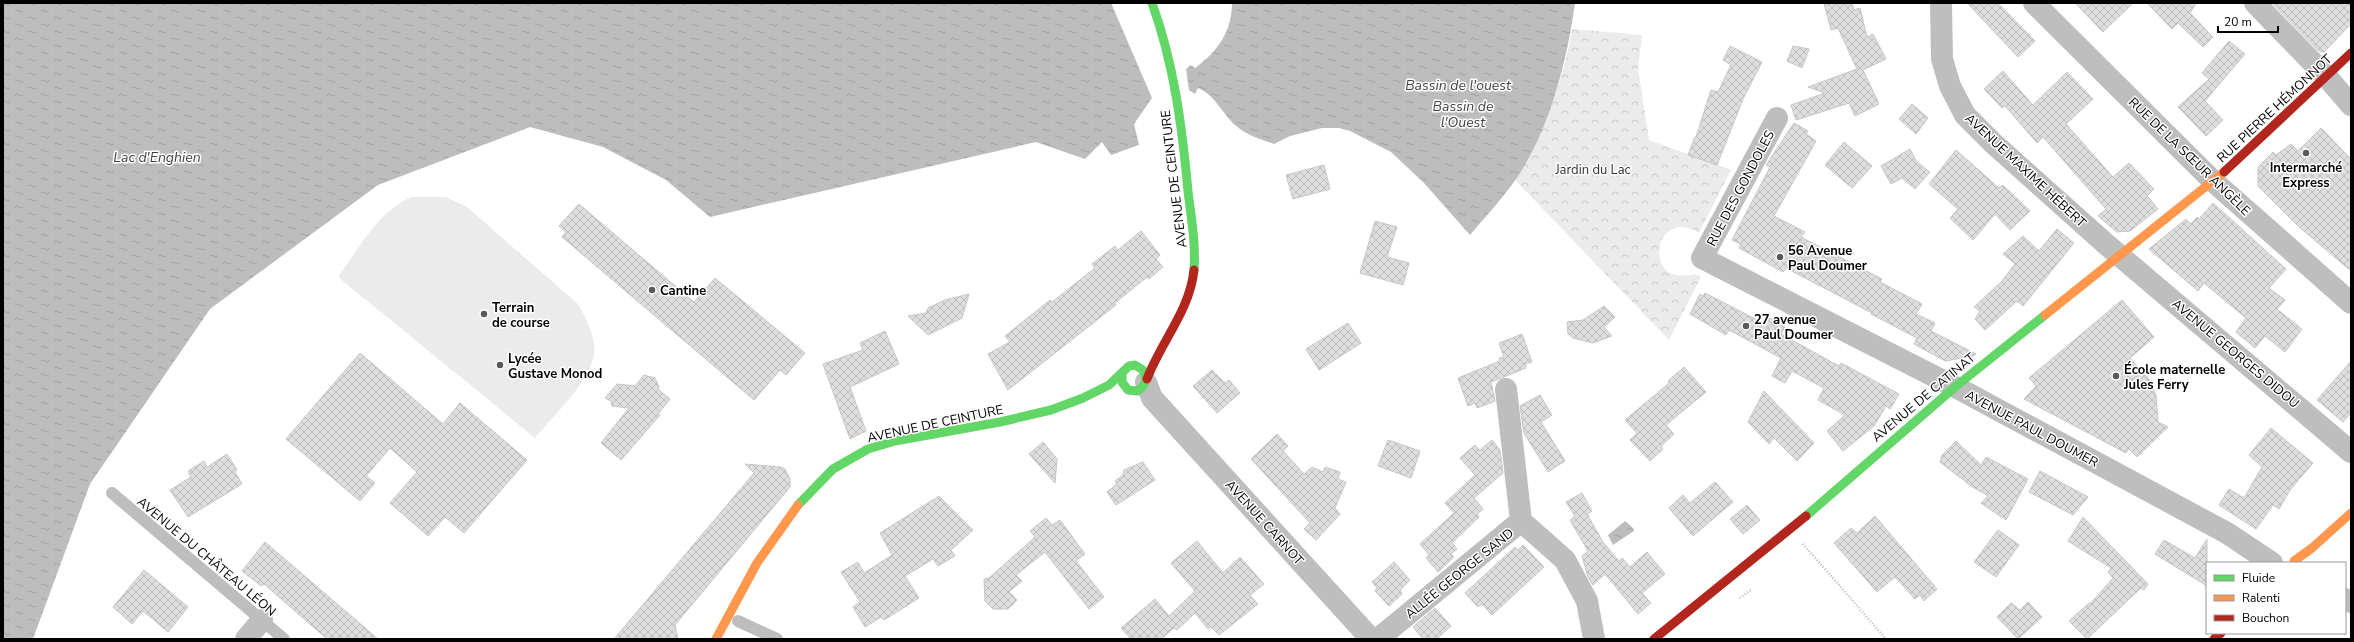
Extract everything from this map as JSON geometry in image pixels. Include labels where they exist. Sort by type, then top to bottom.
[{"type":"street","name":"AVENUE DE CEINTURE","points":[[716,639],[743,590],[787,520],[811,490],[841,463],[855,455],[888,444],[1026,417],[1064,407],[1108,386],[1132,382],[1161,346],[1177,321],[1187,300],[1193,280],[1195,258],[1188,186],[1172,69],[1166,42],[1152,3]]},
{"type":"street","name":"AVENUE MAXIME HÉBERT","points":[[1940,3],[1942,59],[1950,86],[1965,115],[1994,144],[2120,256]]},
{"type":"street","name":"RUE DE LA SŒUR ANGÈLE","points":[[2034,3],[2214,181],[2351,303]]},
{"type":"street","points":[[2255,3],[2326,76],[2351,105]]},
{"type":"street","name":"RUE PIERRE HÉMONNOT","points":[[2214,181],[2351,53]]},
{"type":"street","name":"RUE DES GONDOLES","points":[[1702,258],[1777,118]]},
{"type":"street","name":"AVENUE DE CATINAT","points":[[1654,639],[1789,529],[1954,386],[2214,181]]},
{"type":"street","name":"AVENUE GEORGES DIDOU","points":[[2120,256],[2351,452]]},
{"type":"street","name":"AVENUE PAUL DOUMER","points":[[1702,258],[1954,386],[2285,562]]},
{"type":"street","name":"AVENUE DE CEINTURE","points":[[1132,382],[1151,355],[1161,346]]},
{"type":"street","name":"AVENUE CARNOT","points":[[1132,382],[1159,406],[1370,639]]},
{"type":"street","points":[[1506,389],[1521,521]]},
{"type":"street","name":"AVENUE DE CEINTURE","points":[[772,558],[816,497],[830,484],[858,463],[882,453],[1056,418]]},
{"type":"street","points":[[2285,562],[2312,548],[2351,513]]},
{"type":"street","name":"ALLÉE GEORGE SAND","points":[[1378,639],[1521,521],[1565,560],[1587,601],[1594,639]]},
{"type":"street","points":[[740,617],[764,571]]},
{"type":"street","points":[[246,639],[262,620]]},
{"type":"lane","name":"AVENUE DU CHÂTEAU LÉON","points":[[112,494],[284,639]]},
{"type":"lane","points":[[740,617],[778,639]]},
{"type":"path","points":[[1098,118],[1117,153]]},
{"type":"path","points":[[1789,529],[1886,639]]},
{"type":"green space","name":"Jardin du Lac","points":[[1572,29],[1642,35],[1638,68],[1649,140],[1731,170],[1699,233],[1684,227],[1672,229],[1663,237],[1660,248],[1660,260],[1666,270],[1678,275],[1695,274],[1701,277],[1669,340],[1515,180],[1543,127],[1551,108],[1564,68]]},
{"type":"green space","name":"Terrain de course","points":[[411,197],[446,197],[467,207],[579,305],[585,316],[595,349],[591,366],[578,388],[535,438],[338,277],[379,221],[399,204]]},
{"type":"water","name":"Lac d'Enghien","points":[[3,3],[1111,3],[1152,98],[1134,124],[1139,145],[1111,155],[1102,142],[1085,159],[1036,142],[710,217],[666,180],[603,147],[530,127],[378,185],[210,309],[90,484],[33,639],[3,639]]},
{"type":"water","name":"Bassin de l'Ouest","points":[[1232,3],[1575,3],[1562,71],[1548,117],[1528,159],[1516,179],[1470,235],[1424,183],[1391,152],[1350,131],[1339,128],[1322,128],[1290,136],[1274,144],[1253,136],[1235,125],[1214,100],[1204,91],[1198,88],[1195,94],[1189,90],[1186,69],[1191,65],[1195,68],[1203,62],[1222,40],[1229,23]]},
{"type":"water","points":[[1625,521],[1633,528],[1634,531],[1613,545],[1608,535]]},
{"type":"building","points":[[1824,3],[1852,3],[1854,10],[1860,8],[1867,37],[1873,34],[1886,59],[1863,70],[1879,104],[1855,116],[1849,103],[1796,120],[1791,105],[1825,93],[1808,87],[1857,69],[1838,28],[1831,30]]},
{"type":"building","points":[[1967,3],[1998,3],[2035,41],[2018,57]]},
{"type":"building","points":[[2075,3],[2133,3],[2103,32]]},
{"type":"building","points":[[2147,3],[2196,3],[2190,13],[2213,37],[2203,47],[2178,23],[2172,29]]},
{"type":"building","points":[[2272,3],[2351,3],[2351,24],[2324,52],[2319,51]]},
{"type":"building","points":[[2229,41],[2245,54],[2205,101],[2223,120],[2206,136],[2178,107],[2209,79],[2202,73]]},
{"type":"building","points":[[1730,46],[1762,62],[1743,99],[1717,165],[1688,155],[1696,137],[1711,90],[1718,92],[1731,65],[1723,60]]},
{"type":"building","points":[[1793,46],[1809,49],[1802,68],[1787,61]]},
{"type":"building","points":[[2003,71],[2033,105],[2067,72],[2093,99],[2066,124],[2113,177],[2129,163],[2154,189],[2147,196],[2158,209],[2130,231],[2117,232],[2098,216],[2106,209],[2043,137],[2037,143],[2005,106],[2002,108],[1984,89]]},
{"type":"building","points":[[1912,104],[1928,118],[1916,134],[1899,119]]},
{"type":"building","points":[[1794,123],[1808,131],[1806,134],[1816,141],[1774,216],[1805,232],[1801,237],[1882,279],[1880,282],[1922,304],[1916,314],[1935,323],[1931,331],[1976,354],[1973,356],[1945,361],[1914,344],[1917,338],[1786,268],[1783,272],[1739,248],[1741,244],[1732,240],[1770,167],[1766,165]]},
{"type":"building","points":[[2321,128],[2351,159],[2351,271],[2298,226],[2258,186],[2258,167],[2273,152],[2276,155],[2291,144],[2298,151]]},
{"type":"building","points":[[1844,142],[1872,166],[1852,188],[1825,165]]},
{"type":"building","points":[[1910,149],[1917,162],[1930,172],[1915,189],[1902,178],[1891,184],[1881,166]]},
{"type":"building","points":[[1956,150],[1999,188],[2003,185],[2030,211],[2010,230],[1995,214],[1973,240],[1950,218],[1958,209],[1929,184]]},
{"type":"building","points":[[1324,165],[1330,189],[1293,199],[1286,175]]},
{"type":"building","points":[[2213,203],[2286,269],[2269,288],[2285,300],[2277,309],[2302,329],[2285,352],[2265,336],[2255,348],[2236,332],[2246,318],[2204,283],[2198,291],[2149,249],[2186,219],[2191,224],[2197,217],[2199,219]]},
{"type":"building","name":"Cantine","points":[[579,204],[694,302],[715,278],[805,353],[786,375],[780,370],[754,400],[562,237],[566,232],[559,226]]},
{"type":"building","points":[[1375,221],[1397,227],[1387,257],[1409,263],[1403,285],[1360,273]]},
{"type":"building","points":[[2057,229],[2074,243],[2023,306],[2017,301],[1985,330],[1975,319],[1980,311],[1974,307],[2001,282],[2015,264],[2003,254],[2023,236],[2039,251]]},
{"type":"building","points":[[1141,231],[1160,255],[1156,259],[1163,267],[1149,279],[1147,277],[1115,303],[1116,305],[1008,390],[988,354],[1010,342],[1005,336],[1050,300],[1052,302],[1095,268],[1092,264],[1115,246],[1118,250]]},
{"type":"building","points":[[1705,293],[1763,323],[1766,316],[1785,327],[1781,334],[1839,366],[1841,363],[1899,394],[1890,409],[1886,406],[1874,426],[1843,451],[1827,431],[1845,415],[1818,400],[1824,388],[1792,371],[1785,383],[1772,376],[1781,358],[1729,330],[1726,335],[1690,314],[1700,294],[1703,296]]},
{"type":"building","points":[[969,294],[962,318],[928,335],[908,316],[926,313],[928,308],[945,300]]},
{"type":"building","points":[[2122,300],[2154,337],[2130,358],[2148,378],[2156,395],[2158,422],[2168,427],[2137,457],[2129,449],[2126,453],[2024,399],[2036,386],[2029,378]]},
{"type":"building","points":[[1604,306],[1615,317],[1604,327],[1612,336],[1593,343],[1573,338],[1568,334],[1567,322],[1583,320]]},
{"type":"building","points":[[1348,323],[1361,343],[1319,370],[1306,349]]},
{"type":"building","points":[[885,331],[899,364],[850,387],[866,431],[850,439],[823,364],[863,350],[860,343]]},
{"type":"building","points":[[1522,334],[1532,362],[1525,364],[1526,368],[1491,382],[1495,401],[1477,408],[1475,403],[1468,406],[1458,378],[1500,361],[1499,358],[1504,357],[1499,343]]},
{"type":"building","points":[[360,353],[443,424],[460,403],[527,460],[464,533],[445,517],[428,536],[390,503],[417,472],[390,448],[366,476],[375,483],[360,501],[286,439]]},
{"type":"building","points":[[2351,361],[2351,413],[2343,422],[2317,400]]},
{"type":"building","points":[[1684,367],[1706,392],[1666,425],[1674,434],[1661,446],[1663,449],[1650,461],[1630,440],[1637,433],[1625,420],[1668,384],[1669,380]]},
{"type":"building","points":[[1212,370],[1225,383],[1229,380],[1240,393],[1217,413],[1193,386]]},
{"type":"building","points":[[644,375],[655,378],[659,387],[658,389],[670,399],[658,414],[660,415],[621,460],[601,443],[629,408],[612,406],[611,401],[605,398],[617,384],[635,386]]},
{"type":"building","points":[[1764,391],[1814,443],[1797,461],[1774,438],[1769,444],[1748,422]]},
{"type":"building","points":[[1540,395],[1552,415],[1541,422],[1565,461],[1548,472],[1524,433],[1520,406]]},
{"type":"building","points":[[2271,428],[2313,463],[2290,490],[2279,509],[2273,505],[2256,529],[2219,505],[2229,489],[2244,498],[2262,467],[2249,455]]},
{"type":"building","points":[[1277,434],[1288,446],[1283,451],[1304,474],[1312,467],[1323,472],[1325,467],[1340,472],[1338,479],[1346,482],[1335,508],[1340,514],[1316,540],[1304,529],[1310,523],[1251,459]]},
{"type":"building","points":[[1388,440],[1420,451],[1411,478],[1378,466]]},
{"type":"building","points":[[1492,440],[1500,450],[1503,473],[1474,498],[1483,509],[1477,514],[1479,517],[1452,543],[1457,549],[1451,554],[1454,557],[1438,572],[1426,558],[1429,555],[1420,544],[1454,513],[1445,503],[1475,475],[1460,458],[1475,445],[1480,450]]},
{"type":"building","points":[[1956,441],[1981,465],[1986,457],[2028,479],[2006,520],[1981,503],[1988,496],[1971,486],[1940,462],[1942,455]]},
{"type":"building","points":[[1043,442],[1057,459],[1055,483],[1029,454]]},
{"type":"building","points":[[227,454],[237,470],[235,472],[242,484],[188,517],[170,490],[191,477],[188,471],[204,461],[207,467]]},
{"type":"building","points":[[1143,462],[1155,480],[1116,505],[1107,492],[1117,484],[1115,481],[1123,475],[1124,470]]},
{"type":"building","points":[[745,464],[781,467],[785,469],[790,479],[790,487],[675,625],[678,639],[614,639],[754,473]]},
{"type":"building","points":[[2040,471],[2088,497],[2073,515],[2029,492]]},
{"type":"building","points":[[1715,482],[1733,502],[1693,536],[1669,508],[1683,495],[1690,503]]},
{"type":"building","points":[[1582,493],[1592,511],[1587,514],[1603,542],[1619,561],[1622,558],[1630,567],[1647,552],[1665,574],[1642,593],[1651,603],[1638,614],[1605,574],[1593,585],[1588,577],[1582,556],[1588,551],[1570,520],[1575,516],[1566,502]]},
{"type":"building","points":[[939,496],[973,530],[951,550],[955,556],[938,566],[933,559],[905,576],[919,598],[884,620],[881,617],[865,627],[853,607],[860,602],[841,572],[858,562],[864,573],[892,555],[880,533]]},
{"type":"building","points":[[1747,505],[1760,520],[1743,534],[1730,519]]},
{"type":"building","points":[[1875,516],[1937,589],[1924,601],[1920,595],[1915,599],[1895,577],[1877,592],[1834,543],[1851,528],[1857,533]]},
{"type":"building","points":[[2083,517],[2148,584],[2144,590],[2141,588],[2087,639],[2069,621],[2089,603],[2090,604],[2113,578],[2108,572],[2111,568],[2068,541]]},
{"type":"building","points":[[1046,518],[1052,525],[1060,520],[1085,554],[1076,561],[1104,597],[1089,609],[1045,552],[1016,575],[1022,581],[1009,592],[1017,600],[1008,609],[993,609],[985,601],[984,579],[989,578],[1035,537],[1030,531]]},
{"type":"building","points":[[1998,530],[2019,545],[1996,577],[1974,562]]},
{"type":"building","points":[[2207,539],[2206,585],[2155,554],[2164,540],[2195,558]]},
{"type":"building","points":[[1197,541],[1223,573],[1240,557],[1264,584],[1250,595],[1258,604],[1219,635],[1211,627],[1208,629],[1195,613],[1177,630],[1174,628],[1161,639],[1131,639],[1121,628],[1155,599],[1169,616],[1195,591],[1171,563]]},
{"type":"building","points":[[265,542],[378,639],[327,639],[264,584],[261,586],[242,571]]},
{"type":"building","points":[[1523,545],[1544,567],[1492,615],[1482,604],[1478,607],[1465,593],[1515,547],[1518,550]]},
{"type":"building","points":[[1394,562],[1410,580],[1400,590],[1402,594],[1389,606],[1375,591],[1377,588],[1372,582]]},
{"type":"building","points":[[144,570],[188,607],[168,632],[143,611],[132,624],[113,607]]},
{"type":"building","points":[[2028,602],[2042,617],[2018,639],[1997,617],[2011,603],[2020,610]]},
{"type":"building","points":[[1435,608],[1451,626],[1437,639],[1423,639],[1413,627]]},
{"type":"traffic: fast","points":[[1152,3],[1166,49],[1180,119],[1193,230],[1194,270]]},
{"type":"traffic: fast","points":[[1806,516],[1955,387],[2045,315]]},
{"type":"traffic: fast","points":[[798,505],[833,469],[868,449],[895,441],[1000,422],[1051,410],[1083,398],[1109,385],[1129,366],[1135,365],[1143,370],[1146,379],[1144,385],[1137,391],[1128,390],[1122,382],[1122,373]]},
{"type":"traffic: slow","points":[[2045,315],[2224,172]]},
{"type":"traffic: slow","points":[[716,639],[757,563],[798,505]]},
{"type":"traffic: slow","points":[[2294,561],[2312,548],[2351,513]]},
{"type":"traffic: jam","points":[[2224,172],[2351,53]]},
{"type":"traffic: jam","points":[[1147,379],[1187,299],[1194,270]]},
{"type":"traffic: jam","points":[[1654,639],[1806,516]]},
{"type":"traffic: jam","points":[[2214,639],[2220,634]]},
{"type":"place","name":"Intermarché Express","points":[[2306,153]]},
{"type":"place","name":"56 Avenue Paul Doumer","points":[[1780,257]]},
{"type":"place","name":"Cantine","points":[[652,290]]},
{"type":"place","name":"Terrain de course","points":[[484,314]]},
{"type":"place","name":"27 avenue Paul Doumer","points":[[1746,326]]},
{"type":"place","name":"Lycée Gustave Monod","points":[[500,365]]},
{"type":"place","name":"École maternelle Jules Ferry","points":[[2116,376]]},
{"type":"water label","name":"Bassin de l'ouest","points":[[1458,85]]}]
